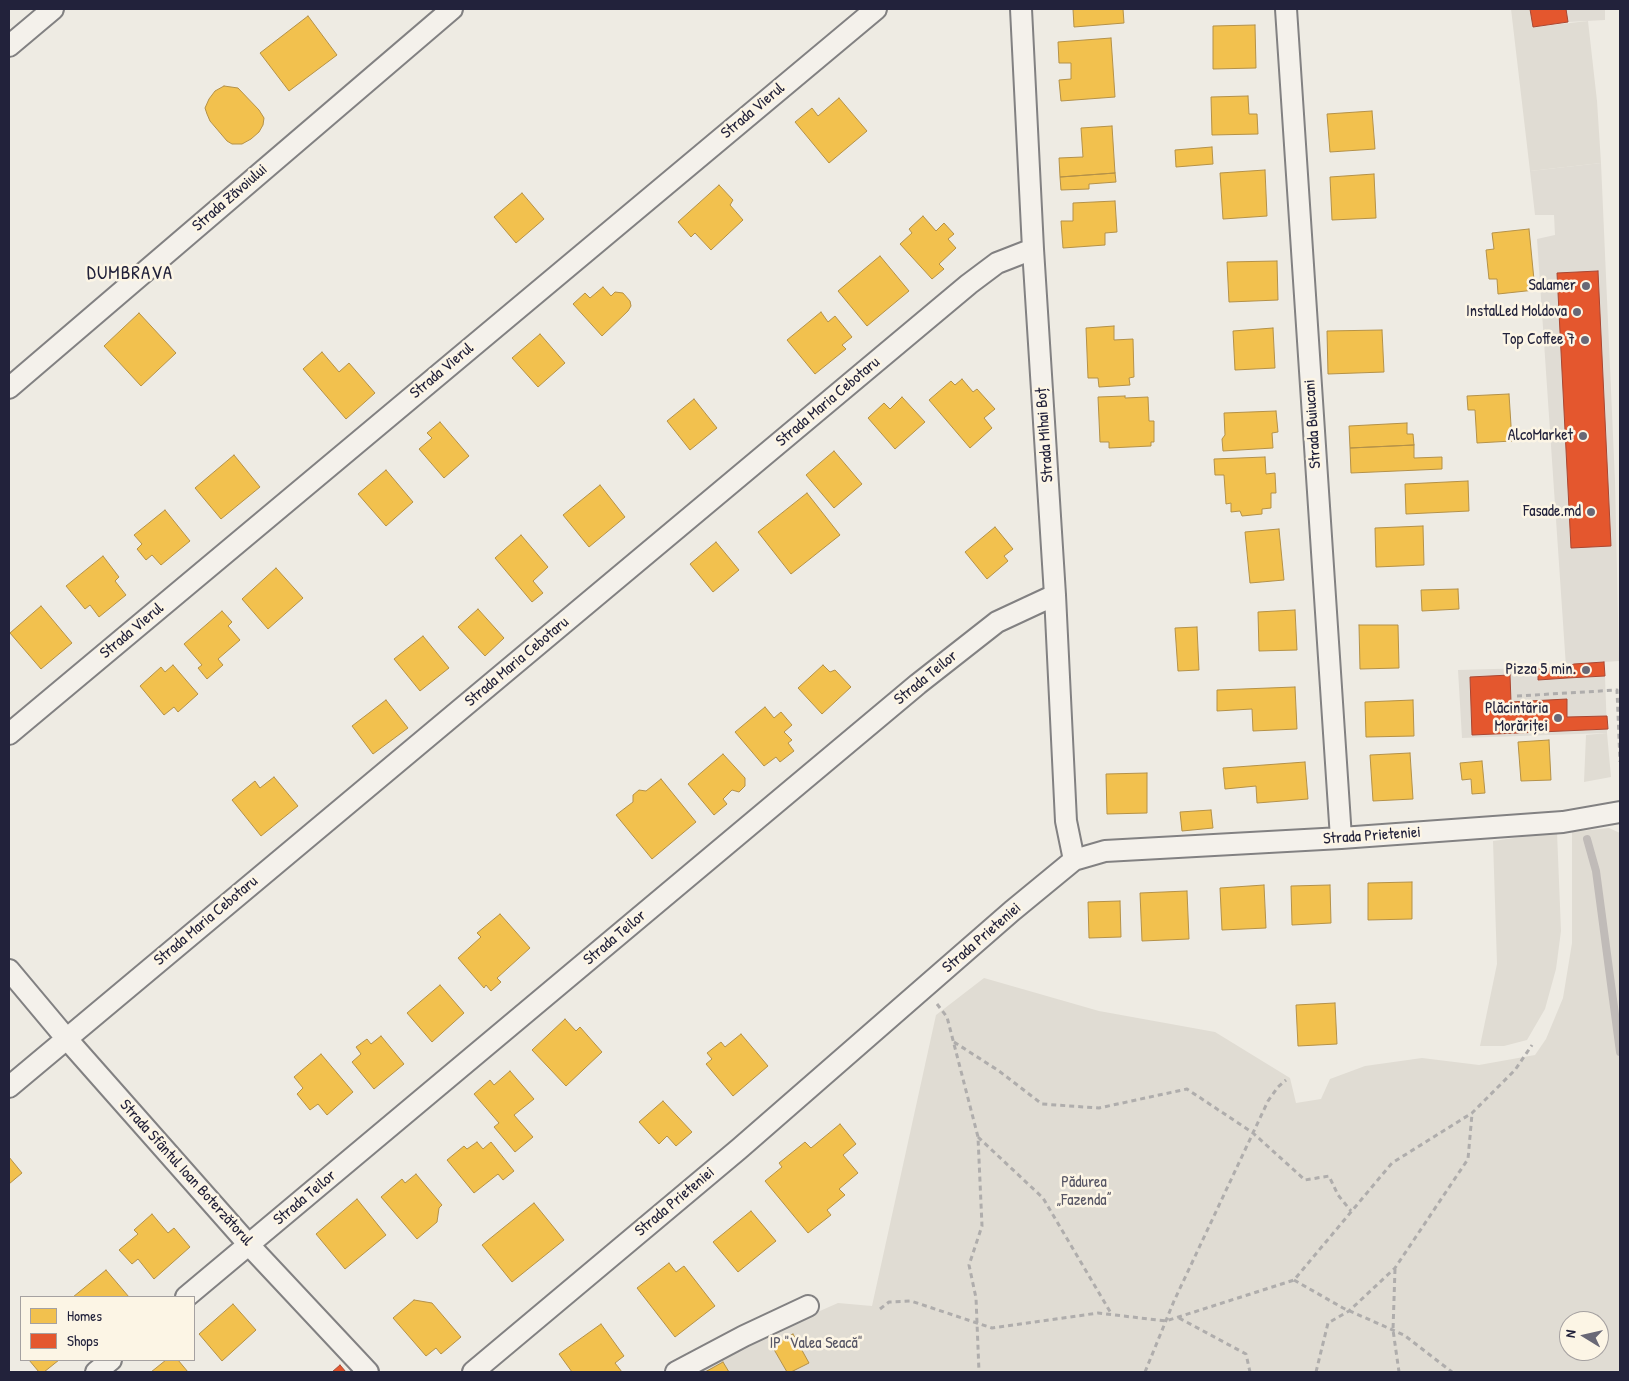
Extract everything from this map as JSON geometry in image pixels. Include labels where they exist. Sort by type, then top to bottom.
[{"type":"street","points":[[9,46],[53,9]]},
{"type":"street","name":"Strada Zăvoiului","points":[[9,388],[452,9]]},
{"type":"street","name":"Strada Vierul","points":[[9,734],[876,9]]},
{"type":"street","name":"Strada Mihai Boț","points":[[1021,9],[1033,249],[1055,595],[1066,821],[1074,860]]},
{"type":"street","name":"Strada Buiucani","points":[[1286,9],[1341,838]]},
{"type":"street","name":"Strada Maria Cebotaru","points":[[9,1087],[969,284],[997,263],[1033,249]]},
{"type":"street","name":"Strada Teilor","points":[[187,1296],[918,684],[997,622],[1055,595]]},
{"type":"street","name":"Strada Prieteniei","points":[[472,1372],[724,1162],[1074,860],[1105,851],[1341,838],[1563,822],[1620,812]]},
{"type":"street","name":"Strada Sfântul Ioan Boterzătorul","points":[[9,970],[66,1038],[249,1245],[368,1372]]},
{"type":"street","points":[[676,1372],[744,1336],[808,1306]]},
{"type":"street","points":[[96,1372],[110,1361]]},
{"type":"path","points":[[1517,696],[1617,690],[1620,762]]},
{"type":"path","points":[[924,988],[947,1017],[978,1136],[982,1226],[969,1265],[976,1298],[980,1372]]},
{"type":"path","points":[[954,1042],[999,1071],[1042,1104],[1099,1108],[1187,1089],[1254,1133],[1304,1180],[1329,1176],[1338,1195],[1352,1211]]},
{"type":"path","points":[[880,1309],[889,1302],[911,1301],[992,1328],[1098,1314],[1166,1321],[1294,1280],[1392,1163],[1472,1113],[1515,1070],[1532,1044]]},
{"type":"path","points":[[1145,1372],[1166,1321],[1268,1101],[1278,1087],[1286,1080]]},
{"type":"path","points":[[1316,1372],[1328,1323],[1349,1311],[1395,1268],[1468,1159],[1472,1113]]},
{"type":"path","points":[[978,1136],[1043,1198],[1112,1315]]},
{"type":"path","points":[[1395,1268],[1393,1330],[1399,1372]]},
{"type":"path","points":[[1294,1280],[1349,1311],[1404,1334],[1452,1372]]},
{"type":"path","points":[[1178,1318],[1246,1354],[1250,1372]]},
{"type":"shaded area","points":[[1530,9],[1605,9],[1605,20],[1568,22],[1533,27]]},
{"type":"shaded area","points":[[1601,163],[1615,481],[1619,661],[1574,664],[1566,667],[1537,239],[1555,235],[1554,215],[1535,215],[1530,171]]},
{"type":"shaded area","points":[[1566,667],[1567,678],[1605,676],[1607,733],[1462,738],[1458,670]]},
{"type":"green space","points":[[1511,9],[1530,9],[1533,27],[1588,21],[1597,101],[1601,163],[1530,171]]},
{"type":"green space","points":[[1607,733],[1611,777],[1584,782],[1586,735]]},
{"type":"green space","name":"Pădurea „Fazenda”","points":[[1609,828],[1620,833],[1620,1372],[698,1372],[779,1329],[838,1303],[872,1306],[936,1015],[984,978],[1099,1011],[1215,1032],[1290,1078],[1296,1103],[1321,1099],[1330,1079],[1365,1066],[1422,1058],[1479,1065],[1535,1055],[1546,1039],[1563,998],[1572,943],[1572,832]]},
{"type":"green space","points":[[1557,832],[1561,931],[1556,969],[1545,1009],[1527,1040],[1504,1046],[1480,1046],[1497,964],[1493,841]]},
{"type":"building: Homes","points":[[1073,9],[1123,9],[1124,23],[1074,27]]},
{"type":"building: Homes","points":[[308,16],[337,55],[289,91],[260,53]]},
{"type":"building: Homes","points":[[1255,25],[1256,68],[1213,69],[1213,26]]},
{"type":"building: Homes","points":[[1111,38],[1115,97],[1061,101],[1059,80],[1071,79],[1071,63],[1059,63],[1058,42]]},
{"type":"building: Homes","points":[[224,86],[238,88],[264,118],[259,132],[242,144],[232,144],[227,141],[210,121],[205,108],[215,91]]},
{"type":"building: Homes","points":[[1248,96],[1249,114],[1257,114],[1258,134],[1212,135],[1211,97]]},
{"type":"building: Homes","points":[[839,98],[867,131],[829,163],[795,122],[812,108],[818,116]]},
{"type":"building: Homes","points":[[1372,111],[1375,149],[1330,152],[1327,114]]},
{"type":"building: Homes","points":[[1112,126],[1115,173],[1060,177],[1059,158],[1083,157],[1081,128]]},
{"type":"building: Homes","points":[[1212,147],[1213,164],[1176,167],[1175,150]]},
{"type":"building: Homes","points":[[1265,170],[1267,216],[1223,219],[1220,173]]},
{"type":"building: Homes","points":[[1115,173],[1116,182],[1089,184],[1089,189],[1061,190],[1060,177]]},
{"type":"building: Homes","points":[[1374,174],[1376,218],[1332,220],[1330,177]]},
{"type":"building: Homes","points":[[719,185],[733,200],[730,205],[743,220],[711,250],[695,233],[691,237],[678,222]]},
{"type":"building: Homes","points":[[522,193],[544,219],[516,243],[494,217]]},
{"type":"building: Homes","points":[[1115,201],[1117,232],[1105,233],[1105,245],[1063,248],[1061,221],[1073,221],[1073,203]]},
{"type":"building: Homes","points":[[923,216],[936,231],[944,223],[954,234],[948,239],[956,248],[939,264],[944,269],[932,279],[900,244],[912,233],[909,229]]},
{"type":"building: Homes","points":[[1529,229],[1535,290],[1498,294],[1497,279],[1489,279],[1486,250],[1494,249],[1492,233]]},
{"type":"building: Homes","points":[[880,256],[909,291],[867,326],[838,291]]},
{"type":"building: Homes","points":[[1277,261],[1278,300],[1229,302],[1227,262]]},
{"type":"building: Homes","points":[[603,287],[611,296],[615,292],[623,293],[630,301],[631,306],[602,336],[573,304],[585,293],[590,298]]},
{"type":"building: Homes","points":[[821,312],[828,322],[835,316],[852,337],[842,345],[846,349],[815,374],[787,340]]},
{"type":"building: Homes","points":[[139,313],[176,353],[141,386],[104,346]]},
{"type":"building: Homes","points":[[1114,326],[1114,340],[1133,339],[1134,377],[1129,378],[1130,385],[1099,387],[1098,378],[1088,378],[1086,328]]},
{"type":"building: Homes","points":[[1273,328],[1275,368],[1235,370],[1233,331]]},
{"type":"building: Homes","points":[[1382,330],[1384,372],[1328,374],[1327,331]]},
{"type":"building: Homes","points":[[540,334],[565,363],[538,387],[512,358]]},
{"type":"building: Homes","points":[[322,352],[339,372],[349,363],[375,393],[346,419],[303,369]]},
{"type":"building: Homes","points":[[962,379],[973,392],[977,389],[995,409],[984,418],[992,428],[970,448],[929,400],[951,381],[955,385]]},
{"type":"building: Homes","points":[[1509,394],[1512,441],[1477,443],[1475,410],[1468,410],[1467,396]]},
{"type":"building: Homes","points":[[1125,396],[1125,398],[1148,397],[1149,421],[1154,421],[1154,442],[1151,442],[1151,446],[1109,448],[1109,442],[1100,442],[1098,397]]},
{"type":"building: Homes","points":[[902,397],[925,422],[895,449],[868,418],[884,403],[890,409]]},
{"type":"building: Homes","points":[[694,399],[717,428],[690,450],[667,421]]},
{"type":"building: Homes","points":[[1276,411],[1278,432],[1272,433],[1273,448],[1223,451],[1222,439],[1225,435],[1224,413]]},
{"type":"building: Homes","points":[[440,422],[469,456],[444,478],[419,449],[432,438],[427,433]]},
{"type":"building: Homes","points":[[1407,423],[1407,434],[1413,434],[1414,445],[1350,448],[1349,426]]},
{"type":"building: Homes","points":[[1414,445],[1414,458],[1442,457],[1442,469],[1351,473],[1350,448]]},
{"type":"building: Homes","points":[[834,451],[862,484],[834,508],[806,475]]},
{"type":"building: Homes","points":[[234,455],[260,487],[221,519],[195,488]]},
{"type":"building: Homes","points":[[1265,457],[1266,474],[1275,473],[1276,493],[1271,493],[1271,508],[1262,509],[1262,514],[1242,516],[1240,511],[1231,512],[1231,503],[1226,504],[1224,475],[1215,475],[1214,459]]},
{"type":"building: Homes","points":[[386,470],[413,502],[386,526],[358,494]]},
{"type":"building: Homes","points":[[1468,481],[1469,511],[1406,514],[1405,484]]},
{"type":"building: Homes","points":[[600,485],[625,517],[589,547],[563,515]]},
{"type":"building: Homes","points":[[807,493],[840,535],[791,574],[758,532]]},
{"type":"building: Homes","points":[[165,510],[190,541],[161,565],[152,555],[146,560],[137,549],[142,544],[134,535]]},
{"type":"building: Homes","points":[[1423,526],[1424,565],[1376,567],[1375,528]]},
{"type":"building: Homes","points":[[995,527],[1013,549],[1004,556],[1008,561],[987,579],[965,552]]},
{"type":"building: Homes","points":[[1279,529],[1284,580],[1250,583],[1245,532]]},
{"type":"building: Homes","points":[[521,535],[548,567],[533,581],[543,593],[532,602],[495,558]]},
{"type":"building: Homes","points":[[716,542],[739,570],[713,592],[690,564]]},
{"type":"building: Homes","points":[[103,556],[119,577],[115,581],[126,595],[99,617],[90,605],[85,609],[66,586]]},
{"type":"building: Homes","points":[[276,568],[303,598],[268,629],[242,599]]},
{"type":"building: Homes","points":[[1458,589],[1459,609],[1422,611],[1421,590]]},
{"type":"building: Homes","points":[[41,606],[72,643],[41,669],[10,633]]},
{"type":"building: Homes","points":[[478,609],[504,638],[485,656],[458,627]]},
{"type":"building: Homes","points":[[1295,610],[1297,650],[1259,651],[1258,612]]},
{"type":"building: Homes","points":[[222,611],[232,622],[228,626],[240,640],[218,659],[223,665],[207,679],[198,668],[202,665],[184,644]]},
{"type":"building: Homes","points":[[1359,625],[1398,625],[1399,668],[1360,669]]},
{"type":"building: Homes","points":[[1197,627],[1199,670],[1178,671],[1175,628]]},
{"type":"building: Homes","points":[[423,636],[449,668],[420,691],[394,659]]},
{"type":"building: Homes","points":[[173,665],[198,694],[178,712],[174,707],[164,715],[140,686],[161,667],[165,672]]},
{"type":"building: Homes","points":[[823,665],[830,672],[835,670],[851,687],[822,714],[798,688]]},
{"type":"building: Homes","points":[[1295,687],[1297,729],[1253,731],[1252,709],[1217,711],[1217,690]]},
{"type":"building: Homes","points":[[386,700],[408,728],[373,754],[352,726]]},
{"type":"building: Homes","points":[[1413,700],[1414,736],[1366,737],[1365,702]]},
{"type":"building: Homes","points":[[765,707],[774,718],[781,712],[792,725],[784,732],[792,740],[788,743],[794,751],[780,762],[776,757],[764,766],[735,732]]},
{"type":"building: Homes","points":[[1549,740],[1551,780],[1521,781],[1518,742]]},
{"type":"building: Homes","points":[[1410,753],[1413,799],[1373,801],[1370,755]]},
{"type":"building: Homes","points":[[723,754],[745,778],[745,786],[739,792],[732,790],[723,799],[727,804],[714,815],[688,784]]},
{"type":"building: Homes","points":[[1482,761],[1485,793],[1472,794],[1471,779],[1462,780],[1460,763]]},
{"type":"building: Homes","points":[[1305,762],[1308,799],[1257,803],[1256,786],[1225,789],[1223,768]]},
{"type":"building: Homes","points":[[1147,773],[1147,813],[1107,814],[1106,774]]},
{"type":"building: Homes","points":[[274,777],[298,806],[261,836],[232,800],[255,781],[260,788]]},
{"type":"building: Homes","points":[[661,779],[696,822],[652,859],[616,815],[633,802],[633,795],[639,790],[646,791]]},
{"type":"building: Homes","points":[[1211,810],[1213,828],[1182,831],[1180,812]]},
{"type":"building: Homes","points":[[1412,882],[1412,919],[1368,920],[1368,883]]},
{"type":"building: Homes","points":[[1264,885],[1266,928],[1222,930],[1220,888]]},
{"type":"building: Homes","points":[[1330,885],[1331,923],[1292,925],[1291,886]]},
{"type":"building: Homes","points":[[1187,891],[1189,939],[1142,941],[1140,893]]},
{"type":"building: Homes","points":[[1120,901],[1121,937],[1089,938],[1088,902]]},
{"type":"building: Homes","points":[[500,914],[530,948],[497,978],[501,982],[491,991],[486,985],[484,988],[458,958],[481,937],[477,933]]},
{"type":"building: Homes","points":[[440,985],[464,1013],[432,1042],[407,1013]]},
{"type":"building: Homes","points":[[1335,1003],[1337,1044],[1298,1046],[1296,1005]]},
{"type":"building: Homes","points":[[565,1019],[576,1031],[580,1027],[602,1052],[566,1086],[532,1050]]},
{"type":"building: Homes","points":[[741,1034],[768,1066],[733,1096],[706,1064],[712,1059],[707,1053],[721,1042],[725,1047]]},
{"type":"building: Homes","points":[[381,1036],[404,1064],[374,1089],[352,1062],[361,1054],[356,1047],[367,1039],[371,1044]]},
{"type":"building: Homes","points":[[321,1054],[353,1092],[327,1115],[318,1104],[310,1110],[297,1094],[303,1088],[294,1077]]},
{"type":"building: Homes","points":[[510,1071],[534,1099],[514,1115],[533,1137],[515,1152],[494,1127],[499,1123],[474,1094],[490,1080],[494,1085]]},
{"type":"building: Homes","points":[[663,1101],[692,1132],[676,1146],[667,1136],[659,1144],[639,1122]]},
{"type":"building: Homes","points":[[840,1124],[856,1144],[843,1155],[858,1173],[839,1189],[845,1195],[827,1210],[831,1215],[808,1233],[765,1181],[782,1167],[779,1163],[805,1142],[811,1148]]},
{"type":"building: Homes","points":[[477,1142],[483,1149],[491,1142],[514,1171],[503,1180],[498,1174],[474,1193],[447,1160],[464,1146],[467,1149]]},
{"type":"building: Homes","points":[[9,1157],[22,1173],[9,1184]]},
{"type":"building: Homes","points":[[416,1174],[442,1205],[439,1208],[437,1222],[417,1239],[381,1197],[402,1179],[405,1183]]},
{"type":"building: Homes","points":[[357,1199],[386,1235],[345,1269],[316,1234]]},
{"type":"building: Homes","points":[[534,1203],[564,1240],[512,1282],[482,1245]]},
{"type":"building: Homes","points":[[751,1211],[776,1241],[738,1272],[713,1242]]},
{"type":"building: Homes","points":[[152,1214],[168,1233],[174,1228],[190,1247],[154,1279],[138,1259],[132,1264],[119,1250],[138,1234],[134,1230]]},
{"type":"building: Homes","points":[[669,1263],[676,1272],[684,1266],[715,1306],[675,1337],[637,1288]]},
{"type":"building: Homes","points":[[106,1270],[128,1296],[74,1296]]},
{"type":"building: Homes","points":[[414,1300],[432,1303],[461,1337],[441,1354],[436,1348],[426,1356],[393,1318]]},
{"type":"building: Homes","points":[[233,1304],[256,1330],[222,1361],[199,1334]]},
{"type":"building: Homes","points":[[601,1324],[624,1356],[615,1363],[622,1372],[572,1372],[559,1354]]},
{"type":"building: Homes","points":[[793,1334],[809,1363],[791,1372],[787,1372],[772,1346]]},
{"type":"building: Homes","points":[[30,1361],[58,1361],[44,1372],[39,1372]]},
{"type":"building: Homes","points":[[165,1361],[179,1361],[188,1372],[151,1372]]},
{"type":"building: Homes","points":[[723,1362],[729,1372],[705,1372]]},
{"type":"building: Shops","points":[[1530,9],[1566,9],[1568,22],[1533,27]]},
{"type":"building: Shops","points":[[1598,271],[1611,546],[1571,548],[1557,273]]},
{"type":"building: Shops","points":[[1604,662],[1605,676],[1567,678],[1566,667],[1574,664]]},
{"type":"building: Shops","points":[[1566,667],[1567,678],[1538,680],[1538,668]]},
{"type":"building: Shops","points":[[1510,675],[1511,702],[1567,699],[1567,717],[1607,716],[1608,729],[1472,735],[1470,677]]},
{"type":"building: Shops","points":[[340,1365],[346,1372],[332,1372]]},
{"type":"waterway","points":[[1587,839],[1596,871],[1620,1052]]},
{"type":"place","name":"Salamer","points":[[1586,286]]},
{"type":"place","name":"InstalLed Moldova","points":[[1577,312]]},
{"type":"place","name":"Top Coffee 7","points":[[1585,340]]},
{"type":"place","name":"AlcoMarket","points":[[1583,436]]},
{"type":"place","name":"Fasade.md","points":[[1591,512]]},
{"type":"place","name":"Pizza 5 min.","points":[[1586,670]]},
{"type":"place","name":"Plăcintăria Morăriței","points":[[1558,718]]},
{"type":"district","name":"DUMBRAVA","points":[[130,274]]},
{"type":"park label","name":"IP \"Valea Seacă\"","points":[[816,1344]]}]
